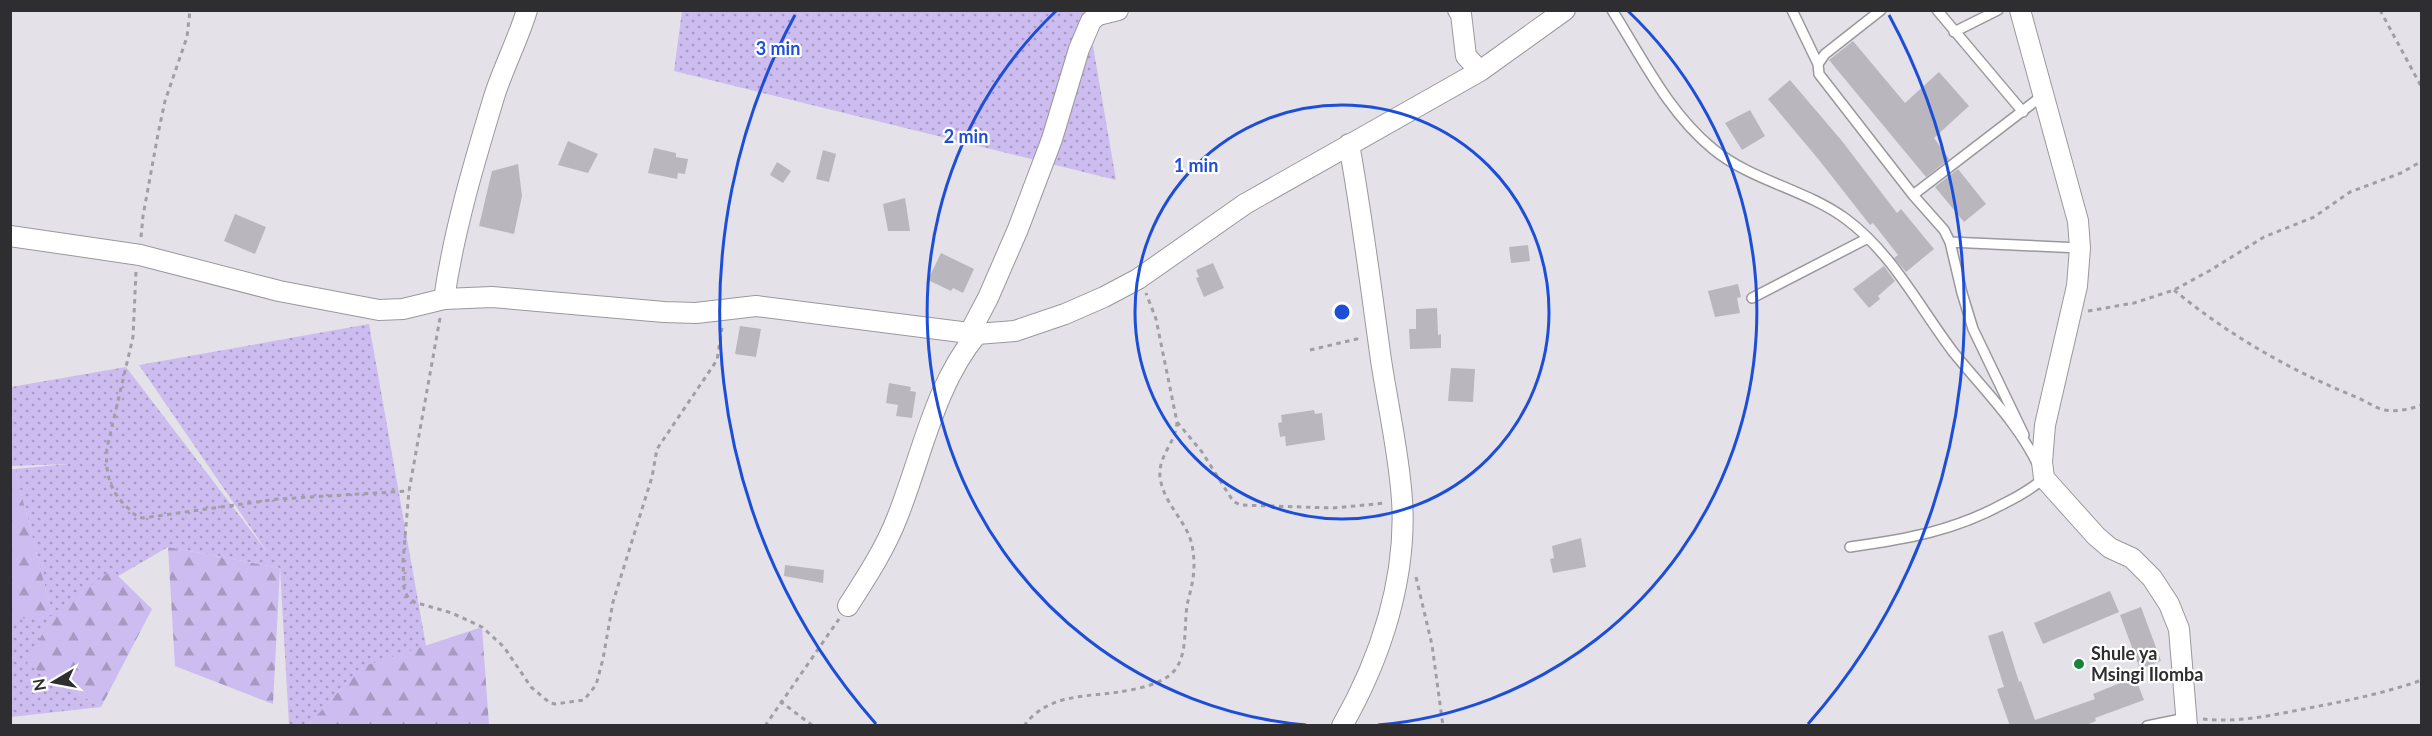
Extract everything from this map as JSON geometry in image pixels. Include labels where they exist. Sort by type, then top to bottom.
[{"type":"street","points":[[444,299],[450,259],[473,171],[495,95],[527,10]]},
{"type":"street","points":[[848,606],[872,569],[896,521],[944,386],[973,334],[1014,238],[1052,139],[1091,16],[1118,10]]},
{"type":"street","points":[[1458,10],[1461,14],[1466,56],[1480,71]]},
{"type":"street","points":[[10,236],[140,255],[279,291],[379,310],[403,309],[444,299],[492,297],[664,312],[696,313],[756,306],[973,334],[1016,330],[1104,297],[1138,279],[1245,204],[1480,71],[1565,10]]},
{"type":"street","points":[[2020,10],[2078,221],[2080,248],[2077,286],[2046,425],[2042,462],[2044,478],[2096,536],[2110,548],[2132,558],[2152,578],[2169,604],[2179,629],[2187,722]]},
{"type":"street","points":[[1342,726],[1355,704],[1380,645],[1393,599],[1403,534],[1402,501],[1364,232],[1349,144]]},
{"type":"lane","points":[[1612,10],[1660,91],[1715,150],[1766,178],[1816,199],[1868,238],[1895,270],[1953,351],[2027,443]]},
{"type":"lane","points":[[1792,10],[1818,64],[1822,79],[1913,195],[1938,223],[1950,242],[1973,329],[2044,478],[2010,501],[1965,523],[1917,537],[1850,547]]},
{"type":"lane","points":[[1818,64],[1825,54],[1881,10]]},
{"type":"lane","points":[[1937,10],[2023,112]]},
{"type":"lane","points":[[1954,32],[1998,10]]},
{"type":"lane","points":[[1913,195],[2042,96]]},
{"type":"lane","points":[[1752,298],[1868,238]]},
{"type":"lane","points":[[1950,242],[2080,248]]},
{"type":"lane","points":[[2147,726],[2187,722]]},
{"type":"path","points":[[190,10],[187,37],[165,101],[143,216],[140,255],[135,280],[133,337],[107,448],[108,478],[113,489],[134,514],[144,518],[278,499],[410,491]]},
{"type":"path","points":[[2380,10],[2421,88]]},
{"type":"path","points":[[2071,314],[2134,303],[2174,290],[2264,237],[2314,217],[2350,192],[2401,173],[2421,161]]},
{"type":"path","points":[[1024,726],[1040,710],[1053,702],[1145,686],[1172,674],[1180,662],[1194,563],[1185,526],[1166,497],[1160,476],[1162,457],[1176,432],[1177,422],[1150,300],[1138,279]]},
{"type":"path","points":[[2174,290],[2202,313],[2254,346],[2335,389],[2386,410],[2399,411],[2421,405]]},
{"type":"path","points":[[444,299],[410,491],[403,561],[403,582],[407,596],[420,605],[452,613],[482,627],[504,647],[531,687],[550,703],[564,704],[584,700],[594,690],[613,602],[652,477],[657,449],[717,360],[725,308]]},
{"type":"path","points":[[1310,350],[1378,334]]},
{"type":"path","points":[[1177,422],[1202,452],[1233,501],[1240,505],[1333,508],[1402,501]]},
{"type":"path","points":[[1414,572],[1432,645],[1443,726]]},
{"type":"path","points":[[765,726],[780,701],[848,606]]},
{"type":"path","points":[[2187,722],[2272,715],[2368,695],[2421,680]]},
{"type":"path","points":[[780,701],[813,726]]},
{"type":"green space","points":[[682,11],[1087,11],[1116,180],[674,71]]},
{"type":"green space","points":[[369,324],[426,646],[350,679],[308,725],[289,725],[280,568],[168,547],[53,614],[28,664],[101,707],[11,717],[11,617],[52,614],[15,469],[68,464],[11,466],[11,387],[126,367],[268,553],[139,365]]},
{"type":"green space","points":[[10,469],[15,469],[52,614],[112,570],[152,609],[101,707],[27,664],[52,615],[11,620]]},
{"type":"green space","points":[[168,547],[280,568],[273,704],[175,666]]},
{"type":"green space","points":[[482,627],[489,725],[308,725],[361,667]]},
{"type":"building","points":[[1853,41],[1905,103],[1939,72],[1969,106],[1934,138],[1949,159],[1926,177],[1829,60]]},
{"type":"building","points":[[1790,80],[1842,141],[1897,213],[1901,209],[1934,249],[1906,272],[1894,258],[1898,255],[1873,223],[1870,225],[1768,99]]},
{"type":"building","points":[[1750,110],[1765,136],[1742,150],[1725,123]]},
{"type":"building","points":[[568,141],[598,154],[588,173],[558,165]]},
{"type":"building","points":[[654,148],[676,153],[676,157],[688,159],[685,174],[678,173],[677,179],[648,173]]},
{"type":"building","points":[[823,150],[836,154],[829,182],[816,179]]},
{"type":"building","points":[[777,162],[791,171],[783,183],[770,175]]},
{"type":"building","points":[[518,164],[522,196],[514,234],[479,226],[492,171]]},
{"type":"building","points":[[1958,169],[1986,204],[1964,222],[1935,187]]},
{"type":"building","points":[[905,198],[910,231],[888,231],[883,204]]},
{"type":"building","points":[[235,214],[266,227],[255,254],[224,241]]},
{"type":"building","points":[[1528,245],[1530,261],[1511,263],[1509,247]]},
{"type":"building","points":[[941,253],[974,269],[963,293],[953,288],[951,291],[928,280]]},
{"type":"building","points":[[1213,263],[1224,288],[1204,297],[1196,278],[1199,277],[1196,270]]},
{"type":"building","points":[[1884,266],[1895,281],[1878,296],[1880,299],[1869,308],[1853,289]]},
{"type":"building","points":[[1738,284],[1741,297],[1737,298],[1740,313],[1715,317],[1708,291]]},
{"type":"building","points":[[1437,308],[1441,348],[1410,349],[1409,329],[1416,329],[1416,309]]},
{"type":"building","points":[[740,326],[761,329],[756,357],[735,354]]},
{"type":"building","points":[[1451,368],[1475,369],[1473,402],[1448,401]]},
{"type":"building","points":[[889,383],[911,387],[910,391],[916,392],[912,418],[896,416],[898,405],[886,403]]},
{"type":"building","points":[[1314,410],[1315,414],[1322,413],[1325,440],[1286,446],[1285,436],[1280,437],[1278,423],[1282,422],[1281,415]]},
{"type":"building","points":[[1581,538],[1586,567],[1553,573],[1550,559],[1554,558],[1552,546]]},
{"type":"building","points":[[785,565],[824,570],[823,583],[784,576]]},
{"type":"building","points":[[2110,591],[2119,612],[2043,644],[2034,623]]},
{"type":"building","points":[[2141,607],[2161,661],[2140,669],[2120,615]]},
{"type":"building","points":[[2003,631],[2019,682],[2021,681],[2035,720],[2095,699],[2093,694],[2135,677],[2144,700],[2095,718],[2096,721],[2084,726],[2010,726],[1997,689],[2004,687],[1988,636]]},
{"type":"place","name":"Shule ya Msingi Ilomba","points":[[2079,664]]}]
